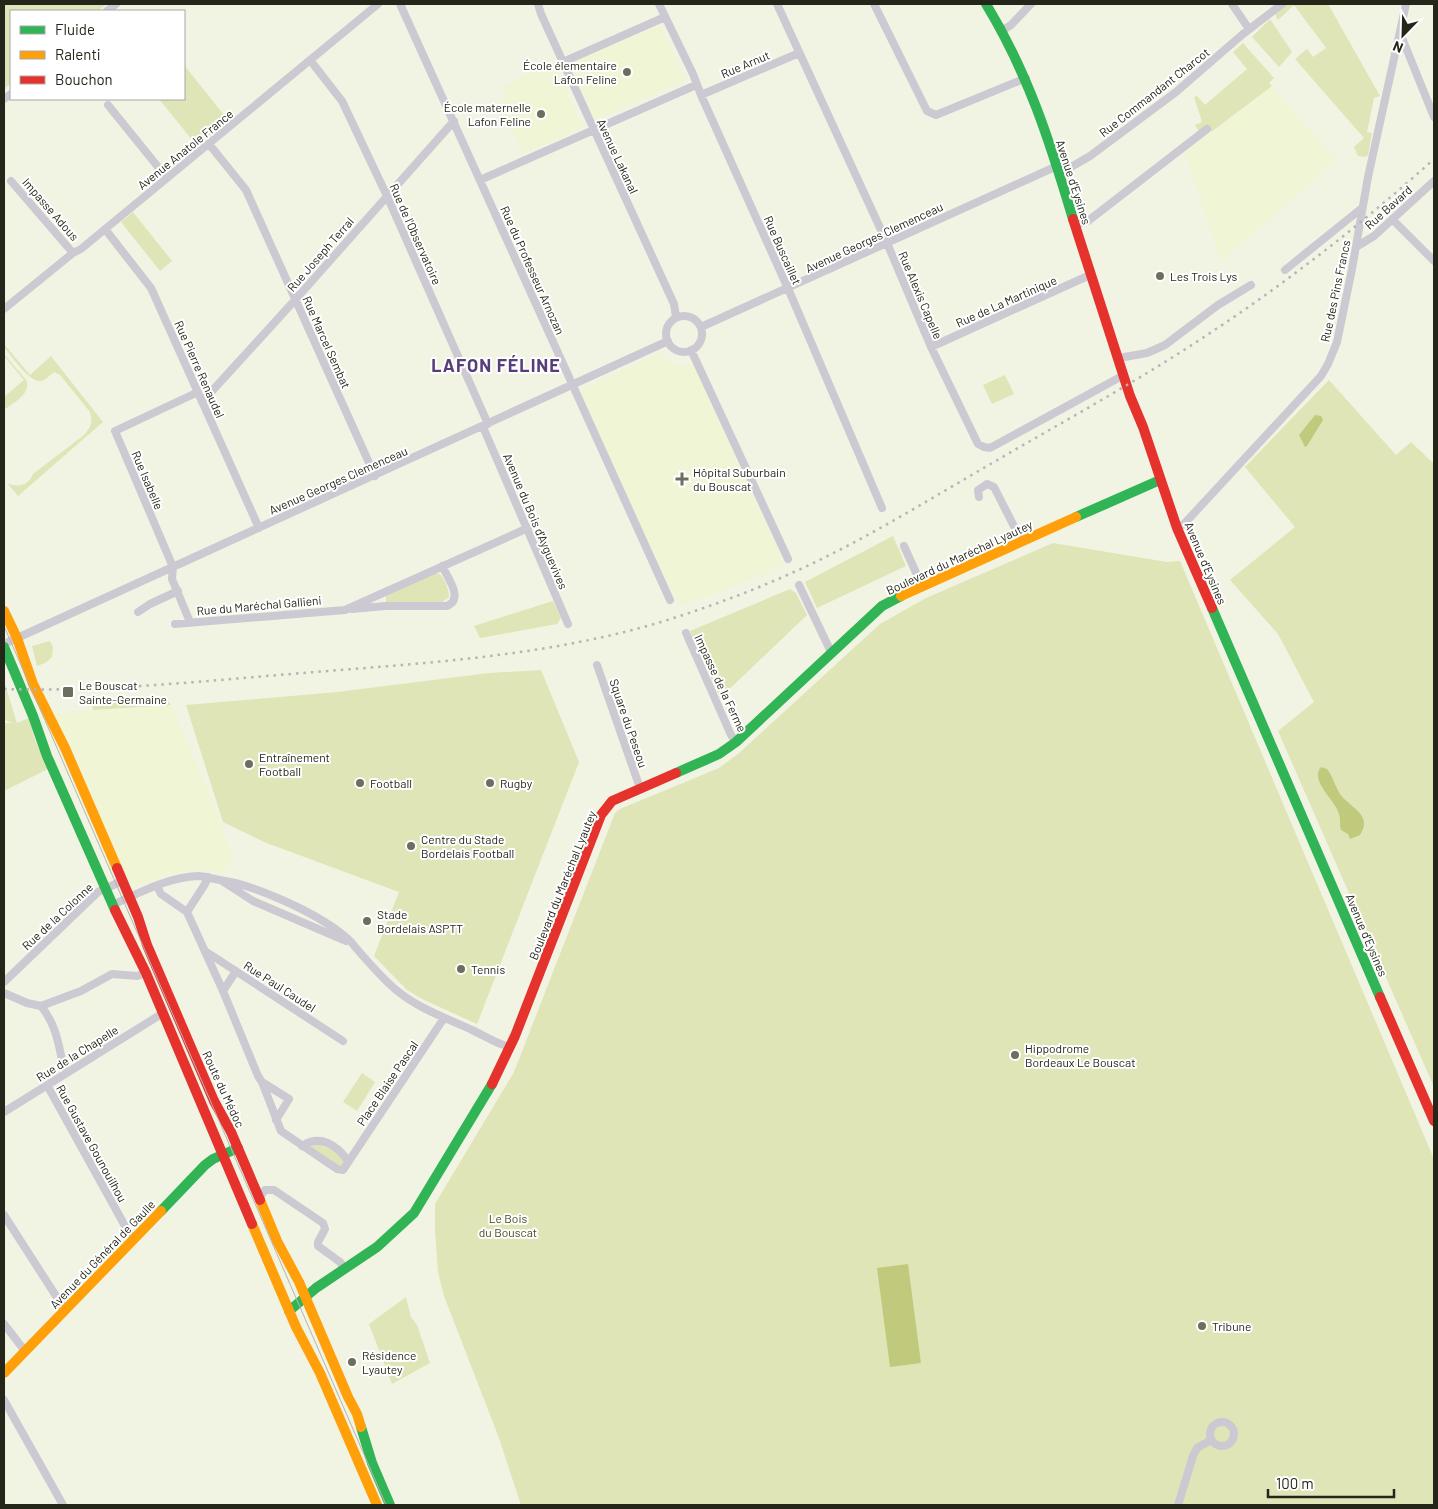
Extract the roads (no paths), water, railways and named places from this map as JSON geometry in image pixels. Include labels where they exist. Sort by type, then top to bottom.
[{"type":"street","name":"Avenue Anatole France","points":[[4,309],[73,253],[81,249],[378,4]]},
{"type":"street","name":"Rue du Professeur Arnozan","points":[[400,4],[670,600]]},
{"type":"street","name":"Avenue Lakanal","points":[[538,4],[674,304],[676,317]]},
{"type":"street","name":"Rue Buscaillet","points":[[659,4],[693,74],[696,85],[788,289],[882,508]]},
{"type":"street","name":"Rue Alexis Capelle","points":[[777,4],[887,242],[931,347],[978,444],[990,448],[1124,375]]},
{"type":"street","points":[[874,4],[927,112],[931,114],[936,115],[1026,78]]},
{"type":"street","name":"Avenue d'Eysines","points":[[986,4],[1003,30],[1026,78],[1057,166],[1090,275],[1130,396],[1143,427],[1177,528],[1434,1121]]},
{"type":"street","points":[[1003,30],[1011,25],[1030,4]]},
{"type":"street","points":[[1232,4],[1250,29]]},
{"type":"street","name":"Rue Commandant Charcot","points":[[1057,166],[1071,167],[1090,156],[1176,92],[1282,4]]},
{"type":"street","name":"Rue des Pins Francs","points":[[1177,528],[1184,524],[1234,472],[1321,376],[1328,364],[1337,342],[1362,208],[1406,4]]},
{"type":"street","points":[[563,62],[665,17]]},
{"type":"street","points":[[1400,33],[1434,117]]},
{"type":"street","name":"Rue Arnut","points":[[701,95],[799,53]]},
{"type":"street","name":"Rue de l'Observatoire","points":[[310,60],[342,101],[387,196],[485,425]]},
{"type":"street","points":[[480,180],[696,85]]},
{"type":"street","points":[[108,105],[167,178]]},
{"type":"street","name":"Rue Joseph Terral","points":[[202,402],[454,121]]},
{"type":"street","points":[[1075,226],[1088,221],[1207,129]]},
{"type":"street","name":"Rue Marcel Sembat","points":[[209,144],[246,190],[375,476]]},
{"type":"street","name":"Avenue Georges Clemenceau","points":[[701,327],[1057,166]]},
{"type":"street","name":"Impasse Adous","points":[[11,181],[73,253]]},
{"type":"street","name":"Rue Bavard","points":[[1356,247],[1374,236],[1434,181]]},
{"type":"street","points":[[1285,270],[1362,208]]},
{"type":"street","points":[[1392,219],[1434,261]]},
{"type":"street","name":"Rue Pierre Renaudel","points":[[105,229],[151,288],[259,528]]},
{"type":"street","name":"Rue de La Martinique","points":[[931,347],[1090,275]]},
{"type":"street","points":[[1119,358],[1147,353],[1165,345],[1218,306],[1251,285]]},
{"type":"street","points":[[676,317],[691,317],[701,327],[701,340],[692,350],[687,352],[678,350],[668,341],[666,330],[668,324],[676,317]]},
{"type":"street","name":"Avenue Georges Clemenceau","points":[[4,646],[17,638],[668,341]]},
{"type":"street","points":[[692,350],[788,559]]},
{"type":"street","name":"Rue Isabelle","points":[[190,622],[172,579],[173,567],[115,431],[198,392]]},
{"type":"street","name":"Avenue du Bois d'Ayguevives","points":[[485,425],[568,624]]},
{"type":"street","name":"Boulevard du Maréchal Lyautey","points":[[289,1311],[305,1296],[377,1247],[414,1213],[495,1079],[510,1047],[601,815],[612,801],[719,754],[736,742],[831,652],[882,606],[893,599],[1160,480]]},
{"type":"street","points":[[978,497],[978,490],[987,484],[994,487],[1022,542]]},
{"type":"street","name":"Rue du Maréchal Gallieni","points":[[345,610],[528,528]]},
{"type":"street","points":[[904,546],[922,586]]},
{"type":"street","name":"Rue du Maréchal Gallieni","points":[[175,624],[385,606],[447,606],[452,604],[456,595],[442,566]]},
{"type":"street","points":[[799,585],[831,652]]},
{"type":"street","points":[[138,612],[150,604],[178,592]]},
{"type":"street","name":"Route du Médoc","points":[[4,612],[17,638],[33,684],[65,748],[214,1101],[231,1132],[277,1240],[305,1296],[344,1389],[357,1414],[372,1463],[390,1505]]},
{"type":"street","name":"Impasse de la Ferme","points":[[686,633],[731,735],[736,742]]},
{"type":"street","name":"Route du Médoc","points":[[4,646],[33,716],[47,756],[112,905],[146,973],[203,1107],[221,1155],[377,1505]]},
{"type":"street","name":"Square du Peseou","points":[[597,665],[640,788]]},
{"type":"street","points":[[112,905],[176,879],[198,876],[244,884],[321,920],[339,932],[350,940],[396,989],[444,1018],[471,1029],[502,1046],[510,1047]]},
{"type":"street","points":[[187,912],[208,877]]},
{"type":"street","points":[[220,880],[242,894],[355,947]]},
{"type":"street","name":"Rue de la Colonne","points":[[4,982],[92,897],[122,881]]},
{"type":"street","points":[[242,894],[244,884]]},
{"type":"street","points":[[157,886],[161,894],[187,912],[223,991],[281,1131],[302,1146],[340,1170],[343,1170],[348,1161],[329,1143],[317,1140],[302,1146]]},
{"type":"street","points":[[300,921],[304,912]]},
{"type":"street","name":"Rue Paul Caudel","points":[[204,951],[343,1042]]},
{"type":"street","points":[[223,991],[236,971]]},
{"type":"street","points":[[4,993],[27,1003],[41,1006],[81,992],[112,974],[137,976],[146,973]]},
{"type":"street","points":[[41,1006],[47,1014],[58,1042],[63,1066],[67,1072]]},
{"type":"street","name":"Rue de la Chapelle","points":[[4,1112],[163,1013]]},
{"type":"street","name":"Place Blaise Pascal","points":[[348,1161],[444,1018]]},
{"type":"street","points":[[262,1082],[290,1099],[276,1120]]},
{"type":"street","name":"Rue Gustave Gounouilhou","points":[[47,1085],[130,1235],[134,1238]]},
{"type":"street","name":"Avenue du Général de Gaulle","points":[[4,1373],[201,1168],[221,1155],[238,1148]]},
{"type":"street","points":[[259,1198],[265,1190],[274,1190],[323,1223],[325,1229],[318,1242],[318,1246],[340,1262],[344,1268]]},
{"type":"street","points":[[4,1215],[65,1310]]},
{"type":"street","points":[[4,1324],[25,1351]]},
{"type":"street","points":[[4,1400],[63,1505]]},
{"type":"street","points":[[1178,1505],[1197,1448],[1211,1440]]},
{"type":"tram line","points":[[4,626],[386,1505]]},
{"type":"railway","points":[[4,689],[79,689],[154,685],[483,657],[528,651],[617,634],[661,622],[728,599],[794,572],[870,534],[1178,354],[1264,296],[1322,252],[1379,207],[1434,159]]},
{"type":"place","name":"École élementaire Lafon Feline","points":[[627,72]]},
{"type":"place","name":"École maternelle Lafon Feline","points":[[541,114]]},
{"type":"place","name":"Les Trois Lys","points":[[1160,276]]},
{"type":"place","name":"Hôpital Suburbain du Bouscat","points":[[682,479]]},
{"type":"place","name":"Le Bouscat Sainte-Germaine","points":[[68,692]]},
{"type":"place","name":"Entraînement Football","points":[[249,764]]},
{"type":"place","name":"Football","points":[[360,783]]},
{"type":"place","name":"Rugby","points":[[490,783]]},
{"type":"place","name":"Centre du Stade Bordelais Football","points":[[411,846]]},
{"type":"place","name":"Stade Bordelais ASPTT","points":[[367,921]]},
{"type":"place","name":"Tennis","points":[[461,969]]},
{"type":"place","name":"Hippodrome Bordeaux Le Bouscat","points":[[1015,1055]]},
{"type":"place","name":"Tribune","points":[[1202,1326]]},
{"type":"place","name":"Résidence Lyautey","points":[[352,1362]]},
{"type":"district","name":"LAFON FÉLINE","points":[[496,365]]},
{"type":"park label","name":"Le Bois du Bouscat","points":[[508,1225]]}]
